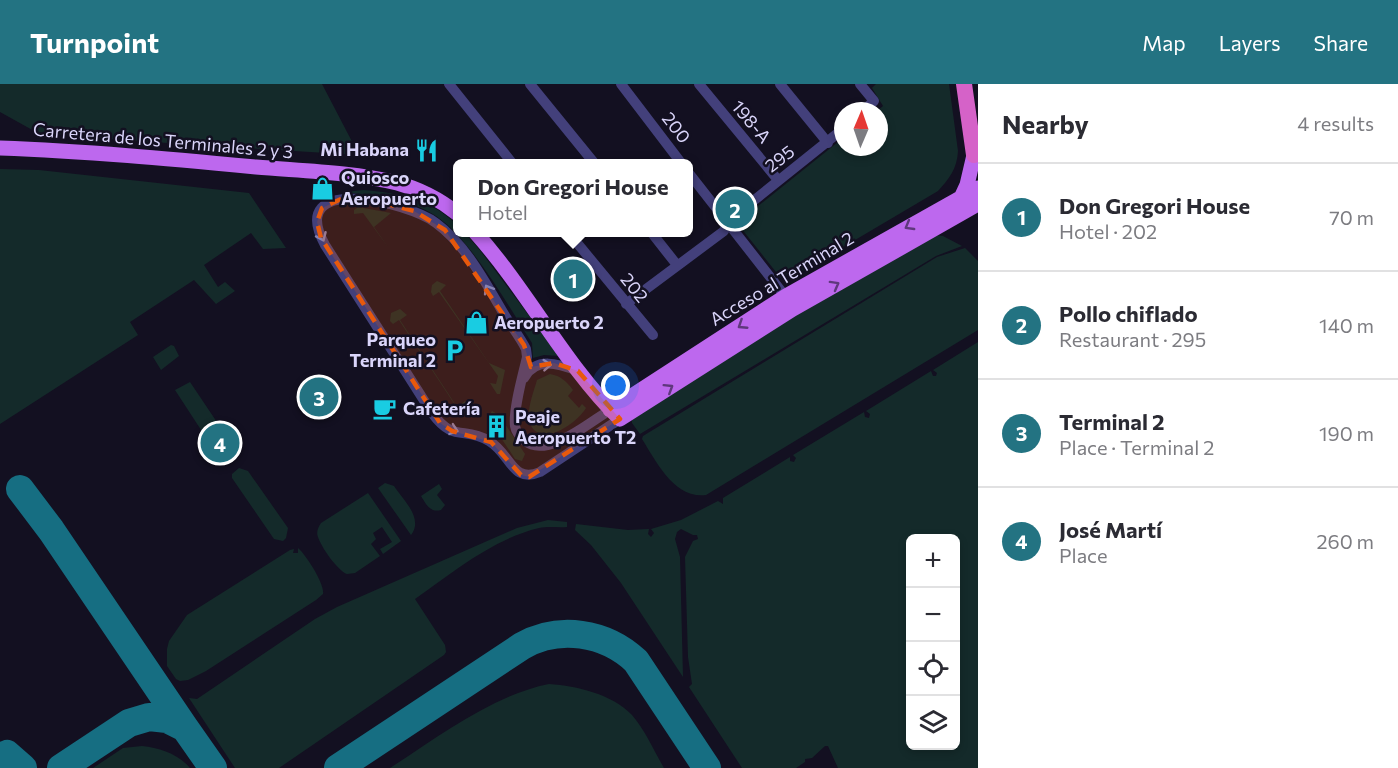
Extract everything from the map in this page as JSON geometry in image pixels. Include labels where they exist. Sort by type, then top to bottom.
[{"type":"highway","points":[[964,84],[974,155]]},
{"type":"main road","name":"Carretera de los Terminales 2 y 3","points":[[0,148],[199,162],[363,177],[397,183],[421,191],[453,210]]},
{"type":"main road","points":[[974,155],[978,172]]},
{"type":"main road","points":[[961,198],[967,185],[974,155]]},
{"type":"main road","name":"Acceso al Terminal 2","points":[[615,414],[790,302],[978,188]]},
{"type":"main road","name":"Acceso al Terminal 2","points":[[790,302],[978,204]]},
{"type":"main road","points":[[480,237],[578,371],[615,414]]},
{"type":"street","points":[[449,84],[509,159]]},
{"type":"street","points":[[530,84],[591,159]]},
{"type":"street","name":"200","points":[[621,84],[678,159]]},
{"type":"street","name":"198-A","points":[[699,84],[778,180]]},
{"type":"street","points":[[780,84],[828,143]]},
{"type":"street","points":[[860,84],[873,102]]},
{"type":"street","name":"295","points":[[626,304],[724,231],[727,222],[834,137]]},
{"type":"street","name":"200","points":[[693,178],[790,302]]},
{"type":"street","points":[[343,198],[371,200],[414,211],[445,230],[457,242],[476,268],[527,353],[515,424],[519,436],[531,445],[540,447],[554,444],[615,414],[540,472],[529,477],[521,475],[503,453],[487,440],[447,429],[432,413],[325,244],[318,225],[318,214],[322,208],[332,201],[343,198]]},
{"type":"street","name":"202","points":[[572,237],[653,335]]},
{"type":"street","points":[[655,237],[677,265]]},
{"type":"street","points":[[522,381],[528,371],[542,364],[558,364],[578,371]]},
{"type":"highlighted area","points":[[343,198],[371,200],[414,211],[445,230],[524,345],[531,367],[554,363],[578,371],[620,419],[529,477],[521,475],[491,442],[452,431],[440,423],[321,238],[317,222],[322,208]]},
{"type":"green space","points":[[0,84],[322,84],[359,155],[120,140],[36,132],[0,112]]},
{"type":"green space","points":[[876,84],[949,84],[958,151],[954,168],[938,191],[784,282],[737,223],[834,145],[834,156],[888,156],[888,102],[881,102],[872,88]]},
{"type":"green space","points":[[0,169],[39,170],[249,193],[286,248],[263,249],[251,233],[204,265],[218,287],[225,282],[235,291],[216,304],[194,280],[130,322],[138,335],[0,424]]},
{"type":"green space","points":[[363,190],[389,193],[425,203],[453,221],[453,231],[431,213],[411,204],[389,198],[346,192]]},
{"type":"green space","points":[[358,207],[391,213],[374,227],[388,247],[363,213],[354,214],[354,210]]},
{"type":"green space","points":[[934,235],[943,236],[962,246],[936,256],[640,434],[632,423],[632,419],[814,302]]},
{"type":"green space","points":[[459,237],[468,237],[479,249],[559,356],[544,355],[533,358],[532,343],[473,253]]},
{"type":"green space","points":[[965,248],[978,261],[978,330],[706,495],[695,495],[684,491],[667,477],[642,439],[643,436],[937,257]]},
{"type":"green space","points":[[437,281],[446,285],[440,291],[489,363],[505,370],[500,394],[497,394],[490,383],[496,384],[498,376],[439,292],[433,296],[432,285]]},
{"type":"green space","points":[[400,309],[407,315],[400,320],[457,407],[465,401],[473,412],[471,414],[450,412],[457,408],[399,320],[393,324],[390,321],[391,313]]},
{"type":"green space","points":[[978,342],[978,768],[838,768],[828,746],[825,746],[796,768],[742,768],[689,687],[692,684],[688,657],[685,557],[693,541],[698,539],[697,535],[681,529],[677,532],[675,539],[680,557],[683,677],[621,583],[591,545],[575,530],[576,524],[628,530],[649,529],[648,534],[651,537],[654,533],[651,529],[681,520],[718,501],[723,504],[723,498],[790,457],[790,461],[794,462],[796,458],[793,455],[864,412],[865,417],[869,418],[870,414],[866,411],[931,371],[933,376],[937,373],[933,370]]},
{"type":"green space","points":[[171,345],[174,346],[179,356],[161,370],[153,357]]},
{"type":"green space","points":[[550,374],[566,382],[573,390],[568,396],[579,408],[582,404],[586,408],[568,426],[544,435],[536,432],[531,426],[529,412],[537,380]]},
{"type":"green space","points":[[190,382],[235,449],[232,460],[227,462],[220,459],[175,390]]},
{"type":"green space","points":[[492,411],[499,415],[525,454],[522,461],[515,459],[490,421],[488,417]]},
{"type":"green space","points":[[239,468],[248,471],[288,528],[283,541],[274,539],[232,478],[232,474]]},
{"type":"green space","points":[[385,483],[394,486],[411,509],[415,522],[411,535],[378,488]]},
{"type":"green space","points":[[439,484],[442,489],[437,495],[445,505],[437,511],[429,507],[421,496]]},
{"type":"green space","points":[[368,493],[401,541],[383,554],[380,549],[392,542],[382,527],[373,533],[376,539],[371,544],[380,556],[355,573],[347,574],[326,552],[317,533],[321,523]]},
{"type":"green space","points":[[548,520],[567,522],[567,527],[539,528],[506,540],[474,558],[415,599],[445,645],[444,655],[279,768],[235,768],[189,698],[197,699],[315,619],[337,607],[517,528]]},
{"type":"green space","points":[[298,548],[318,577],[323,594],[206,671],[188,680],[176,679],[167,666],[167,649],[169,641],[187,615],[290,550],[294,549],[293,553],[298,553]]},
{"type":"green space","points":[[549,684],[594,692],[624,708],[641,727],[664,768],[390,768],[466,718],[507,697]]},
{"type":"green space","points":[[142,746],[168,752],[190,768],[93,768],[123,748]]},
{"type":"taxiway","points":[[20,489],[51,530],[185,728]]},
{"type":"taxiway","points":[[338,768],[522,646],[536,639],[566,634],[596,638],[610,643],[636,661],[707,768]]},
{"type":"taxiway","points":[[61,768],[129,723],[149,717],[167,719],[185,728],[213,768]]},
{"type":"taxiway","points":[[13,768],[7,754],[23,768]]},
{"type":"place","name":"Mi Habana","points":[[427,150]]},
{"type":"place","name":"Quiosco Aeropuerto","points":[[323,188]]},
{"type":"place","name":"Pollo chiflado","points":[[735,209]]},
{"type":"place","name":"Don Gregori House","points":[[573,279]]},
{"type":"place","name":"Aeropuerto 2","points":[[476,323]]},
{"type":"place","name":"Parqueo Terminal 2","points":[[454,350]]},
{"type":"place","name":"Terminal 2","points":[[319,397]]},
{"type":"place","name":"Cafetería","points":[[385,409]]},
{"type":"place","name":"Peaje Aeropuerto T2","points":[[497,427]]},
{"type":"place","name":"José Martí","points":[[220,443]]}]
